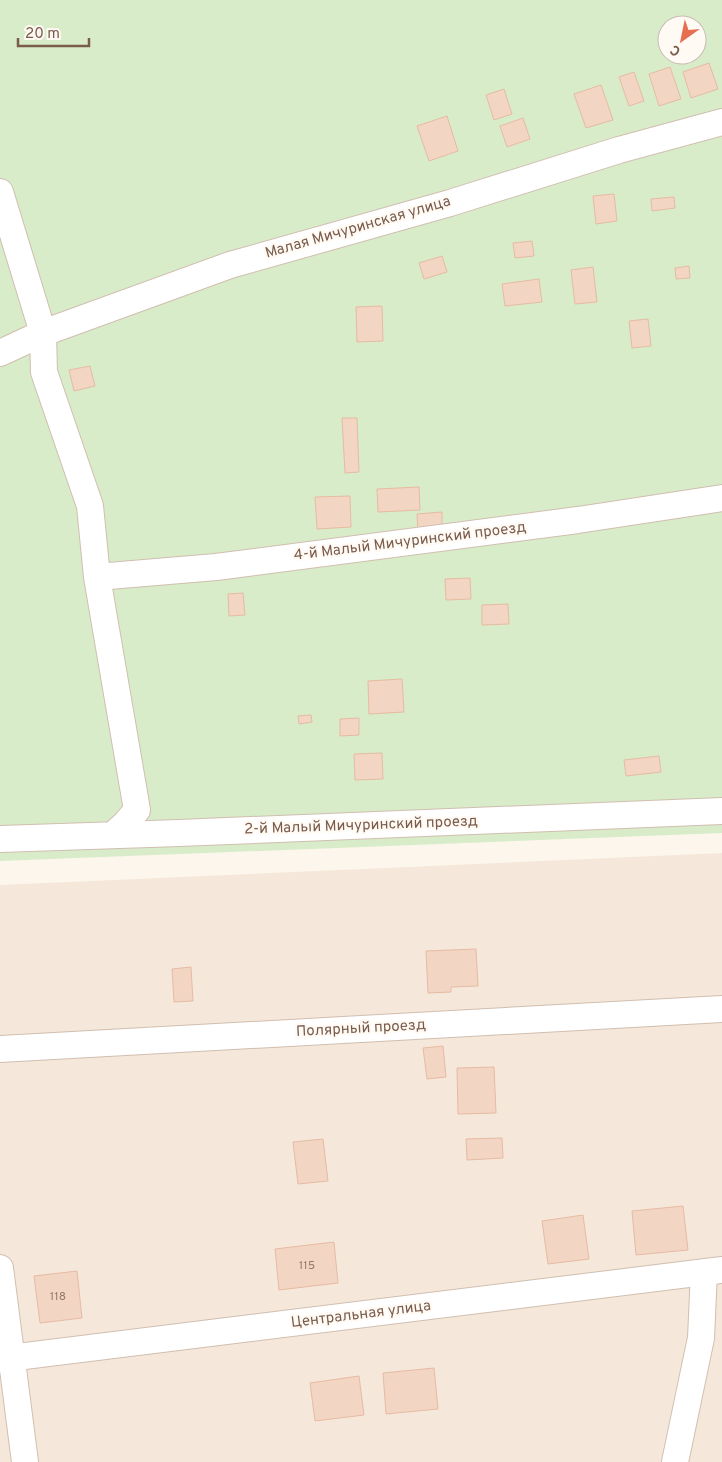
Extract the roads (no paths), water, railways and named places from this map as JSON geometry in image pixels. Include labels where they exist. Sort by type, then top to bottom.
[{"type":"lane","name":"Малая Мичуринская улица","points":[[0,353],[43,333],[230,264],[450,203],[619,150],[722,122]]},
{"type":"lane","points":[[0,192],[43,333],[44,372],[90,506],[97,577],[137,810],[147,820],[179,833]]},
{"type":"lane","name":"4-й Малый Мичуринский проезд","points":[[97,577],[216,567],[578,520],[722,498]]},
{"type":"lane","points":[[113,834],[137,810]]},
{"type":"lane","name":"2-й Малый Мичуринский проезд","points":[[0,839],[722,811]]},
{"type":"lane","name":"Полярный проезд","points":[[0,1048],[722,1009]]},
{"type":"lane","points":[[0,1268],[6,1359],[25,1462]]},
{"type":"lane","points":[[675,1462],[713,1271]]},
{"type":"lane","name":"Центральная улица","points":[[6,1359],[713,1271]]}]
